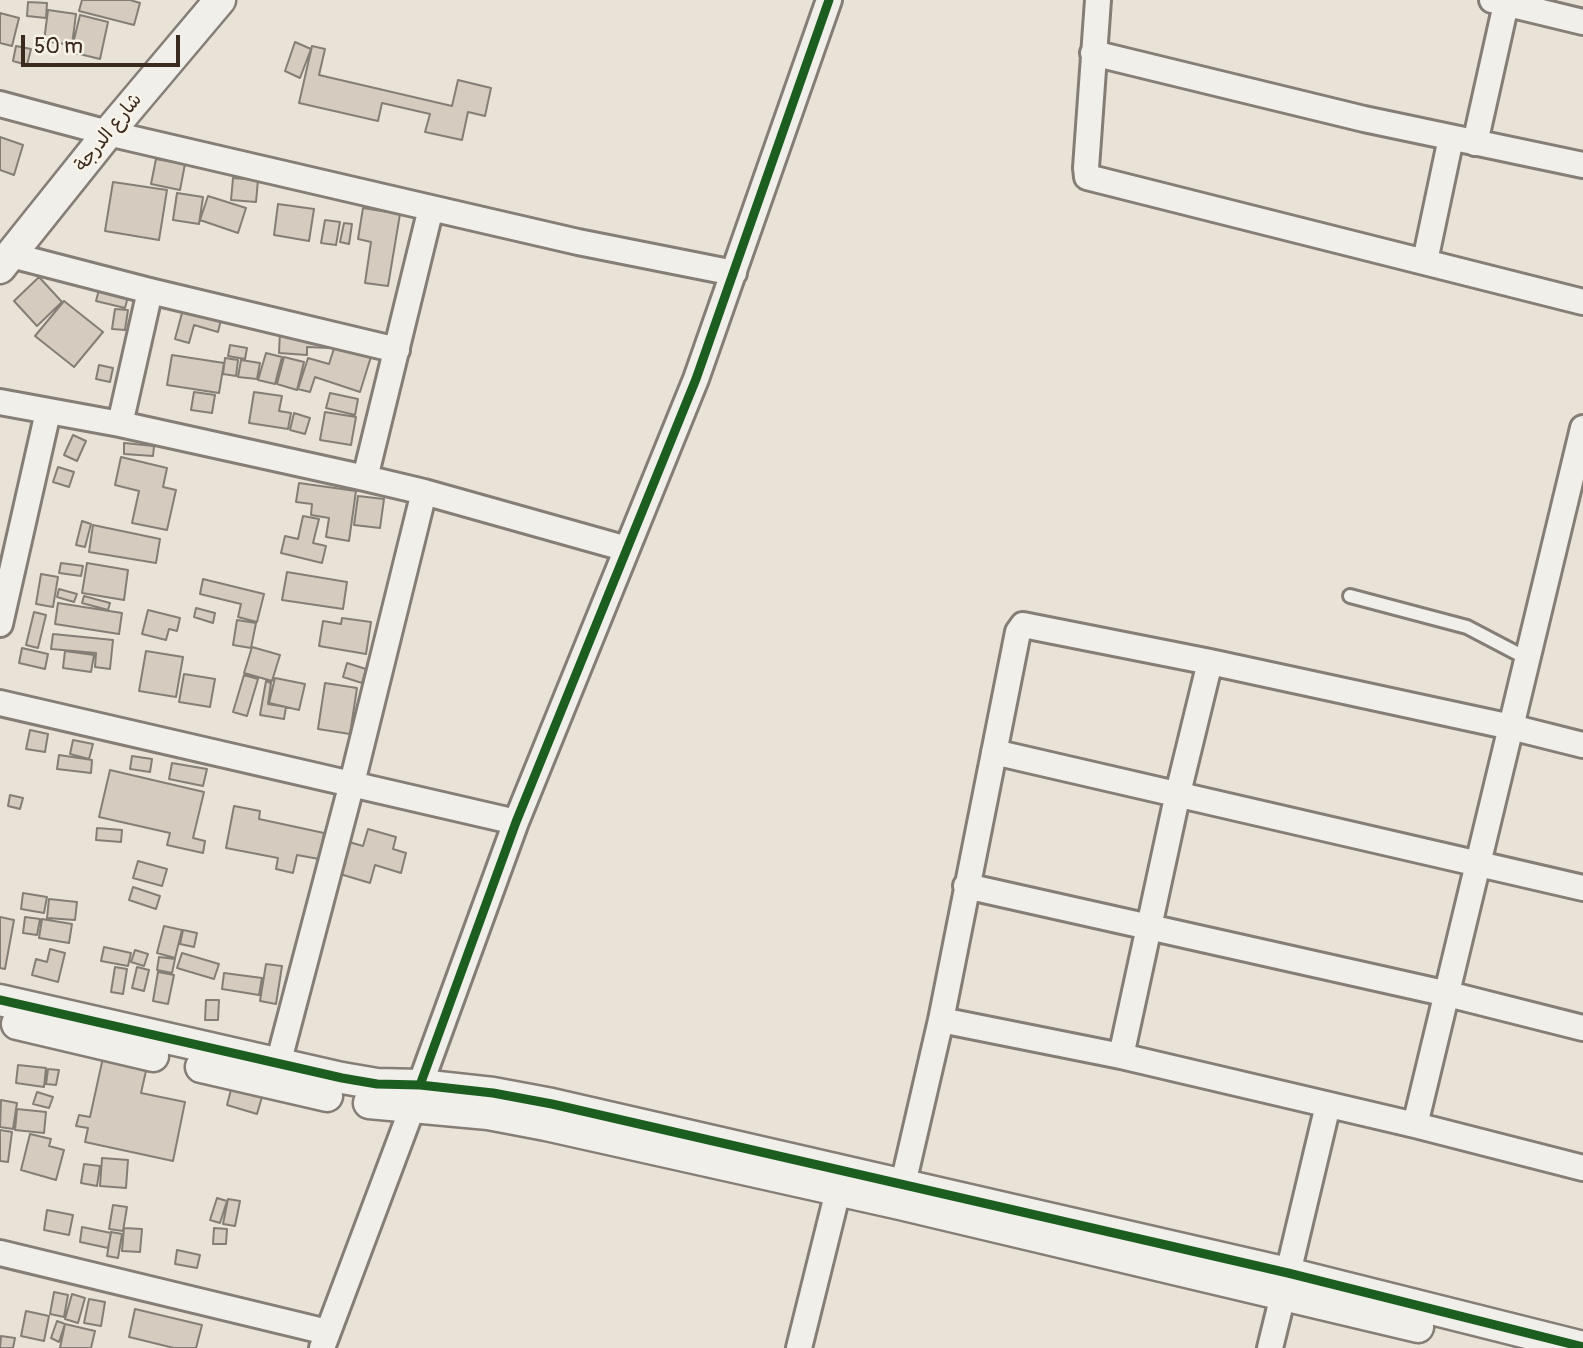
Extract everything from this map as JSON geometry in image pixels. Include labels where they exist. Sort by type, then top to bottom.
[{"type":"street","name":"شارع الدرجة","points":[[6,261],[108,133],[220,0]]},
{"type":"street","points":[[1098,0],[1087,177],[1583,302]]},
{"type":"street","points":[[0,1253],[325,1340],[516,822],[696,379],[734,273],[822,1]]},
{"type":"street","points":[[1425,261],[1463,141],[1499,2],[1583,22]]},
{"type":"street","points":[[1093,53],[1233,89],[1583,165]]},
{"type":"street","points":[[0,104],[108,133],[578,242],[734,273]]},
{"type":"street","points":[[365,478],[431,208]]},
{"type":"street","points":[[6,261],[397,350]]},
{"type":"street","points":[[120,424],[150,292]]},
{"type":"street","points":[[0,402],[120,424],[365,478],[626,549]]},
{"type":"street","points":[[0,624],[12,511],[48,412]]},
{"type":"street","points":[[1415,1125],[1583,428]]},
{"type":"street","points":[[278,1064],[352,783],[424,492]]},
{"type":"street","points":[[903,1184],[940,1020],[1018,632],[1023,625],[1210,662],[1583,745]]},
{"type":"street","points":[[1121,1056],[1178,793],[1210,662]]},
{"type":"street","points":[[0,703],[516,822]]},
{"type":"street","points":[[994,752],[1583,887]]},
{"type":"street","points":[[966,886],[1448,994],[1583,1028]]},
{"type":"street","points":[[0,1000],[377,1084],[488,1114],[838,1191],[1583,1347]]},
{"type":"street","points":[[0,1020],[335,1098],[493,1093],[552,1104],[903,1184],[1286,1284],[1505,1348]]},
{"type":"street","points":[[940,1020],[1121,1056],[1415,1125],[1583,1168]]},
{"type":"street","points":[[1270,1348],[1328,1105]]},
{"type":"street","points":[[799,1348],[838,1191]]},
{"type":"lane","points":[[1350,596],[1467,627],[1528,659]]},
{"type":"building","points":[[82,0],[130,0],[140,3],[134,25],[79,11]]},
{"type":"building","points":[[28,2],[47,3],[46,18],[27,16]]},
{"type":"building","points":[[48,10],[76,14],[72,45],[44,41]]},
{"type":"building","points":[[0,13],[19,18],[12,46],[0,43]]},
{"type":"building","points":[[80,15],[108,22],[100,59],[71,52]]},
{"type":"building","points":[[295,42],[311,49],[300,78],[285,71]]},
{"type":"building","points":[[16,46],[31,49],[27,65],[13,61]]},
{"type":"building","points":[[312,46],[325,49],[319,75],[452,106],[458,80],[491,88],[485,116],[468,112],[462,140],[425,132],[430,114],[382,103],[378,121],[299,103]]},
{"type":"building","points":[[0,137],[23,145],[14,175],[0,170]]},
{"type":"building","points":[[156,159],[185,164],[180,190],[151,184]]},
{"type":"building","points":[[233,178],[258,180],[256,202],[231,200]]},
{"type":"building","points":[[113,182],[167,190],[159,240],[105,231]]},
{"type":"building","points":[[177,193],[203,197],[199,224],[173,220]]},
{"type":"building","points":[[208,196],[246,208],[238,233],[200,220]]},
{"type":"building","points":[[278,204],[314,209],[309,241],[274,235]]},
{"type":"building","points":[[363,208],[400,214],[388,286],[365,283],[371,242],[358,239]]},
{"type":"building","points":[[325,220],[340,222],[336,245],[321,243]]},
{"type":"building","points":[[344,223],[352,224],[349,244],[340,242]]},
{"type":"building","points":[[39,277],[62,302],[37,326],[14,301]]},
{"type":"building","points":[[101,282],[130,289],[125,308],[96,301]]},
{"type":"building","points":[[64,301],[103,332],[74,367],[35,336]]},
{"type":"building","points":[[185,302],[223,312],[218,332],[194,325],[189,343],[175,339]]},
{"type":"building","points":[[115,309],[128,310],[125,330],[112,329]]},
{"type":"building","points":[[280,331],[330,334],[329,348],[307,347],[307,355],[279,353]]},
{"type":"building","points":[[338,336],[374,347],[360,392],[315,377],[310,392],[298,389],[308,358],[329,364]]},
{"type":"building","points":[[230,345],[247,348],[245,359],[228,356]]},
{"type":"building","points":[[266,353],[282,357],[275,384],[258,380]]},
{"type":"building","points":[[172,355],[224,363],[219,393],[167,385]]},
{"type":"building","points":[[284,357],[304,362],[297,390],[277,384]]},
{"type":"building","points":[[225,358],[238,360],[236,376],[223,374]]},
{"type":"building","points":[[241,360],[260,363],[257,379],[238,377]]},
{"type":"building","points":[[99,365],[113,368],[110,382],[96,379]]},
{"type":"building","points":[[194,392],[215,395],[212,413],[191,410]]},
{"type":"building","points":[[254,392],[282,396],[279,411],[291,413],[288,429],[249,423]]},
{"type":"building","points":[[330,393],[358,399],[355,415],[326,408]]},
{"type":"building","points":[[325,412],[356,417],[351,445],[320,440]]},
{"type":"building","points":[[294,413],[310,418],[305,434],[290,430]]},
{"type":"building","points":[[73,435],[86,441],[77,461],[64,455]]},
{"type":"building","points":[[124,443],[154,446],[153,456],[124,454]]},
{"type":"building","points":[[121,457],[167,468],[163,487],[176,490],[167,530],[132,523],[139,491],[115,485]]},
{"type":"building","points":[[58,467],[74,472],[69,487],[53,482]]},
{"type":"building","points":[[299,483],[356,491],[349,541],[326,537],[329,518],[311,515],[312,504],[296,502]]},
{"type":"building","points":[[358,496],[384,499],[380,528],[354,525]]},
{"type":"building","points":[[303,516],[319,519],[313,543],[326,546],[322,563],[281,553],[285,536],[298,539]]},
{"type":"building","points":[[82,521],[91,524],[85,547],[76,545]]},
{"type":"building","points":[[93,525],[160,539],[156,563],[89,552]]},
{"type":"building","points":[[61,563],[83,566],[81,576],[59,573]]},
{"type":"building","points":[[87,563],[128,570],[124,600],[82,593]]},
{"type":"building","points":[[287,572],[347,582],[343,609],[282,600]]},
{"type":"building","points":[[41,574],[58,577],[53,607],[36,604]]},
{"type":"building","points":[[203,579],[264,594],[257,622],[238,617],[241,604],[200,594]]},
{"type":"building","points":[[59,589],[77,594],[74,602],[57,597]]},
{"type":"building","points":[[84,596],[110,603],[108,610],[82,603]]},
{"type":"building","points":[[58,603],[122,613],[119,634],[55,624]]},
{"type":"building","points":[[196,608],[215,613],[213,623],[194,617]]},
{"type":"building","points":[[148,610],[180,618],[177,631],[169,629],[166,640],[142,634]]},
{"type":"building","points":[[34,612],[46,615],[38,648],[26,645]]},
{"type":"building","points":[[342,618],[371,622],[366,654],[319,646],[323,621],[341,624]]},
{"type":"building","points":[[237,620],[256,623],[251,648],[233,645]]},
{"type":"building","points":[[53,634],[113,640],[110,669],[95,667],[96,653],[51,649]]},
{"type":"building","points":[[252,647],[280,655],[272,681],[244,673]]},
{"type":"building","points":[[22,648],[48,654],[45,669],[19,663]]},
{"type":"building","points":[[65,651],[94,655],[91,672],[63,668]]},
{"type":"building","points":[[146,651],[183,657],[176,697],[139,691]]},
{"type":"building","points":[[347,663],[366,669],[362,683],[343,677]]},
{"type":"building","points":[[184,674],[215,679],[210,707],[179,702]]},
{"type":"building","points":[[244,675],[258,679],[247,716],[233,712]]},
{"type":"building","points":[[275,678],[305,684],[299,710],[269,703]]},
{"type":"building","points":[[266,681],[271,683],[268,704],[286,707],[284,719],[260,715]]},
{"type":"building","points":[[325,683],[357,688],[350,734],[318,729]]},
{"type":"building","points":[[30,730],[48,734],[45,752],[26,749]]},
{"type":"building","points":[[73,740],[93,744],[89,759],[70,754]]},
{"type":"building","points":[[59,755],[92,760],[91,773],[57,769]]},
{"type":"building","points":[[132,756],[152,759],[150,772],[130,769]]},
{"type":"building","points":[[172,763],[207,769],[203,786],[169,779]]},
{"type":"building","points":[[110,770],[204,792],[193,838],[205,841],[203,853],[167,845],[170,833],[99,817]]},
{"type":"building","points":[[10,795],[23,798],[20,809],[8,806]]},
{"type":"building","points":[[234,806],[260,811],[259,819],[324,833],[319,859],[297,855],[293,873],[276,869],[278,858],[226,848]]},
{"type":"building","points":[[97,828],[122,830],[121,842],[96,840]]},
{"type":"building","points":[[368,829],[396,837],[393,849],[406,853],[401,873],[375,865],[370,883],[340,874],[349,842],[363,846]]},
{"type":"building","points":[[138,861],[167,869],[162,886],[133,878]]},
{"type":"building","points":[[133,887],[160,896],[156,909],[129,900]]},
{"type":"building","points":[[23,893],[47,897],[44,913],[21,909]]},
{"type":"building","points":[[49,899],[77,902],[75,920],[47,918]]},
{"type":"building","points":[[0,917],[14,920],[5,969],[0,968]]},
{"type":"building","points":[[25,917],[40,919],[37,935],[23,933]]},
{"type":"building","points":[[42,919],[72,924],[69,943],[39,938]]},
{"type":"building","points":[[164,926],[182,930],[175,958],[157,953]]},
{"type":"building","points":[[183,930],[197,933],[194,947],[180,944]]},
{"type":"building","points":[[104,947],[131,953],[128,966],[101,961]]},
{"type":"building","points":[[50,949],[65,953],[58,982],[32,975],[36,959],[47,962]]},
{"type":"building","points":[[135,950],[148,954],[144,966],[131,962]]},
{"type":"building","points":[[182,953],[219,964],[214,979],[177,968]]},
{"type":"building","points":[[159,957],[175,959],[172,973],[157,970]]},
{"type":"building","points":[[266,964],[282,966],[276,1004],[260,1001]]},
{"type":"building","points":[[115,967],[127,969],[123,994],[111,992]]},
{"type":"building","points":[[137,967],[149,970],[144,991],[132,988]]},
{"type":"building","points":[[158,972],[174,975],[168,1004],[153,1001]]},
{"type":"building","points":[[224,973],[262,978],[259,995],[222,989]]},
{"type":"building","points":[[206,1000],[219,1000],[218,1020],[205,1020]]},
{"type":"building","points":[[104,1053],[148,1062],[141,1093],[185,1102],[173,1161],[85,1142],[88,1128],[76,1126],[79,1115],[90,1117]]},
{"type":"building","points":[[18,1065],[46,1068],[44,1087],[16,1083]]},
{"type":"building","points":[[48,1069],[59,1070],[56,1085],[46,1084]]},
{"type":"building","points":[[233,1082],[264,1090],[257,1114],[227,1105]]},
{"type":"building","points":[[37,1092],[53,1097],[49,1108],[33,1104]]},
{"type":"building","points":[[1,1100],[17,1103],[13,1129],[0,1127]]},
{"type":"building","points":[[17,1109],[46,1112],[44,1133],[15,1130]]},
{"type":"building","points":[[0,1130],[12,1132],[8,1162],[0,1161]]},
{"type":"building","points":[[30,1134],[51,1139],[49,1146],[64,1150],[56,1180],[21,1170]]},
{"type":"building","points":[[102,1158],[128,1160],[126,1188],[100,1186]]},
{"type":"building","points":[[84,1164],[100,1166],[97,1186],[81,1183]]},
{"type":"building","points":[[217,1198],[227,1201],[220,1223],[210,1220]]},
{"type":"building","points":[[228,1199],[240,1201],[235,1226],[223,1224]]},
{"type":"building","points":[[113,1205],[127,1207],[123,1231],[109,1229]]},
{"type":"building","points":[[47,1210],[73,1215],[69,1235],[44,1230]]},
{"type":"building","points":[[82,1227],[111,1233],[108,1248],[80,1242]]},
{"type":"building","points":[[124,1228],[142,1229],[140,1252],[122,1251]]},
{"type":"building","points":[[214,1228],[227,1229],[226,1244],[213,1244]]},
{"type":"building","points":[[111,1232],[122,1234],[118,1258],[107,1256]]},
{"type":"building","points":[[177,1250],[200,1255],[197,1268],[175,1264]]},
{"type":"building","points":[[54,1292],[68,1295],[64,1317],[50,1314]]},
{"type":"building","points":[[72,1294],[85,1298],[78,1323],[65,1319]]},
{"type":"building","points":[[89,1299],[105,1302],[101,1326],[84,1323]]},
{"type":"building","points":[[135,1309],[202,1325],[196,1348],[174,1348],[129,1337]]},
{"type":"building","points":[[26,1311],[49,1316],[44,1341],[21,1336]]},
{"type":"building","points":[[57,1321],[65,1324],[59,1342],[51,1338]]},
{"type":"building","points":[[65,1324],[95,1331],[91,1348],[60,1348]]},
{"type":"building","points":[[1,1336],[15,1338],[13,1348],[0,1348]]},
{"type":"cycle path","points":[[420,1085],[516,822],[696,379],[829,0]]},
{"type":"cycle path","points":[[0,1000],[342,1078],[377,1084],[420,1085],[493,1093],[552,1104],[1288,1273],[1583,1347]]}]
